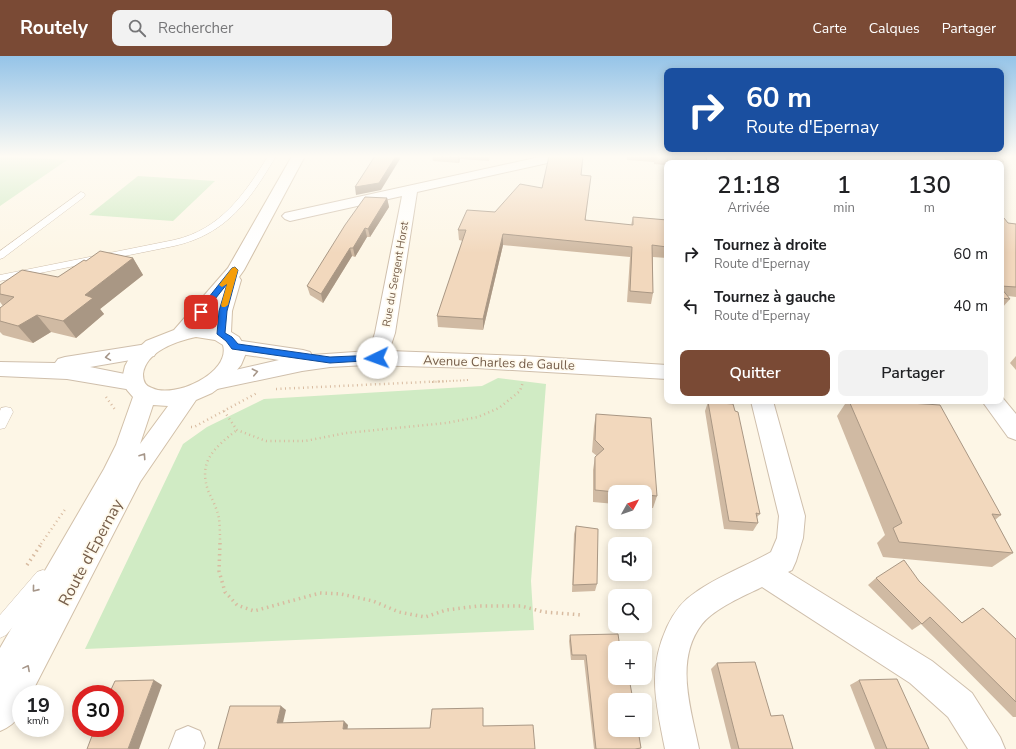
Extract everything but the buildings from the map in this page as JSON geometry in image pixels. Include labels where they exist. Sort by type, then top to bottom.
[{"type":"street","points":[[181,334],[235,270],[280,188]]},
{"type":"street","points":[[290,216],[417,188]]},
{"type":"street","name":"Rue du Sergent Horst","points":[[377,358],[385,333],[410,190]]},
{"type":"street","points":[[36,368],[97,375],[139,388],[157,398],[172,398],[188,395],[203,389],[217,381],[227,372],[234,362],[236,355],[228,340],[223,311],[235,270]]},
{"type":"street","points":[[139,388],[132,373],[136,362],[146,351],[167,339],[196,331],[209,331],[228,340]]},
{"type":"street","name":"Avenue Charles de Gaulle","points":[[228,340],[330,360],[377,358],[569,365],[664,372]]},
{"type":"street","points":[[0,369],[36,368],[146,351]]},
{"type":"street","name":"Avenue Charles de Gaulle","points":[[217,381],[264,380],[330,360]]},
{"type":"street","name":"Route d'Epernay","points":[[0,679],[113,476],[128,445],[135,428],[139,388]]},
{"type":"street","name":"Route d'Epernay","points":[[0,714],[17,687],[131,475],[188,395]]},
{"type":"street","points":[[682,749],[673,704],[670,672],[674,647],[682,629],[692,613],[706,602],[731,586],[763,572],[782,561],[790,538],[792,516],[763,404]]},
{"type":"street","points":[[992,404],[1016,431]]},
{"type":"street","points":[[763,572],[921,672],[960,706],[988,749]]},
{"type":"lane","points":[[0,278],[190,239],[204,233],[231,213],[252,188]]},
{"type":"lane","points":[[0,256],[81,196]]},
{"type":"lane","points":[[0,424],[6,412]]},
{"type":"lane","points":[[0,629],[71,543],[113,476]]},
{"type":"path","points":[[97,375],[85,386],[105,394],[115,407],[119,421],[115,430],[135,428]]},
{"type":"path","points":[[224,411],[238,430],[266,440],[305,441],[346,433],[478,417],[499,408],[520,391],[524,376]]},
{"type":"path","points":[[166,426],[194,427],[224,411],[264,380],[409,384],[466,381],[472,379]]},
{"type":"path","points":[[238,430],[218,445],[210,455],[205,468],[204,482],[219,518],[219,571],[225,592],[237,605],[254,611],[320,593],[341,594],[373,601],[399,612],[425,617],[446,610],[478,606],[521,606],[544,612],[583,615]]},
{"type":"path","points":[[26,566],[70,503]]},
{"type":"green space","points":[[0,188],[26,188],[0,206]]},
{"type":"green space","points":[[122,188],[207,188],[173,221],[89,215]]},
{"type":"green space","points":[[498,378],[546,384],[531,581],[534,630],[85,649],[183,444],[207,427],[264,399],[482,386]]},
{"type":"slow traffic","points":[[222,285],[235,270],[225,305]]},
{"type":"route","points":[[201,312],[235,270],[223,311],[221,334],[229,339],[235,347],[330,360],[377,358]]}]
